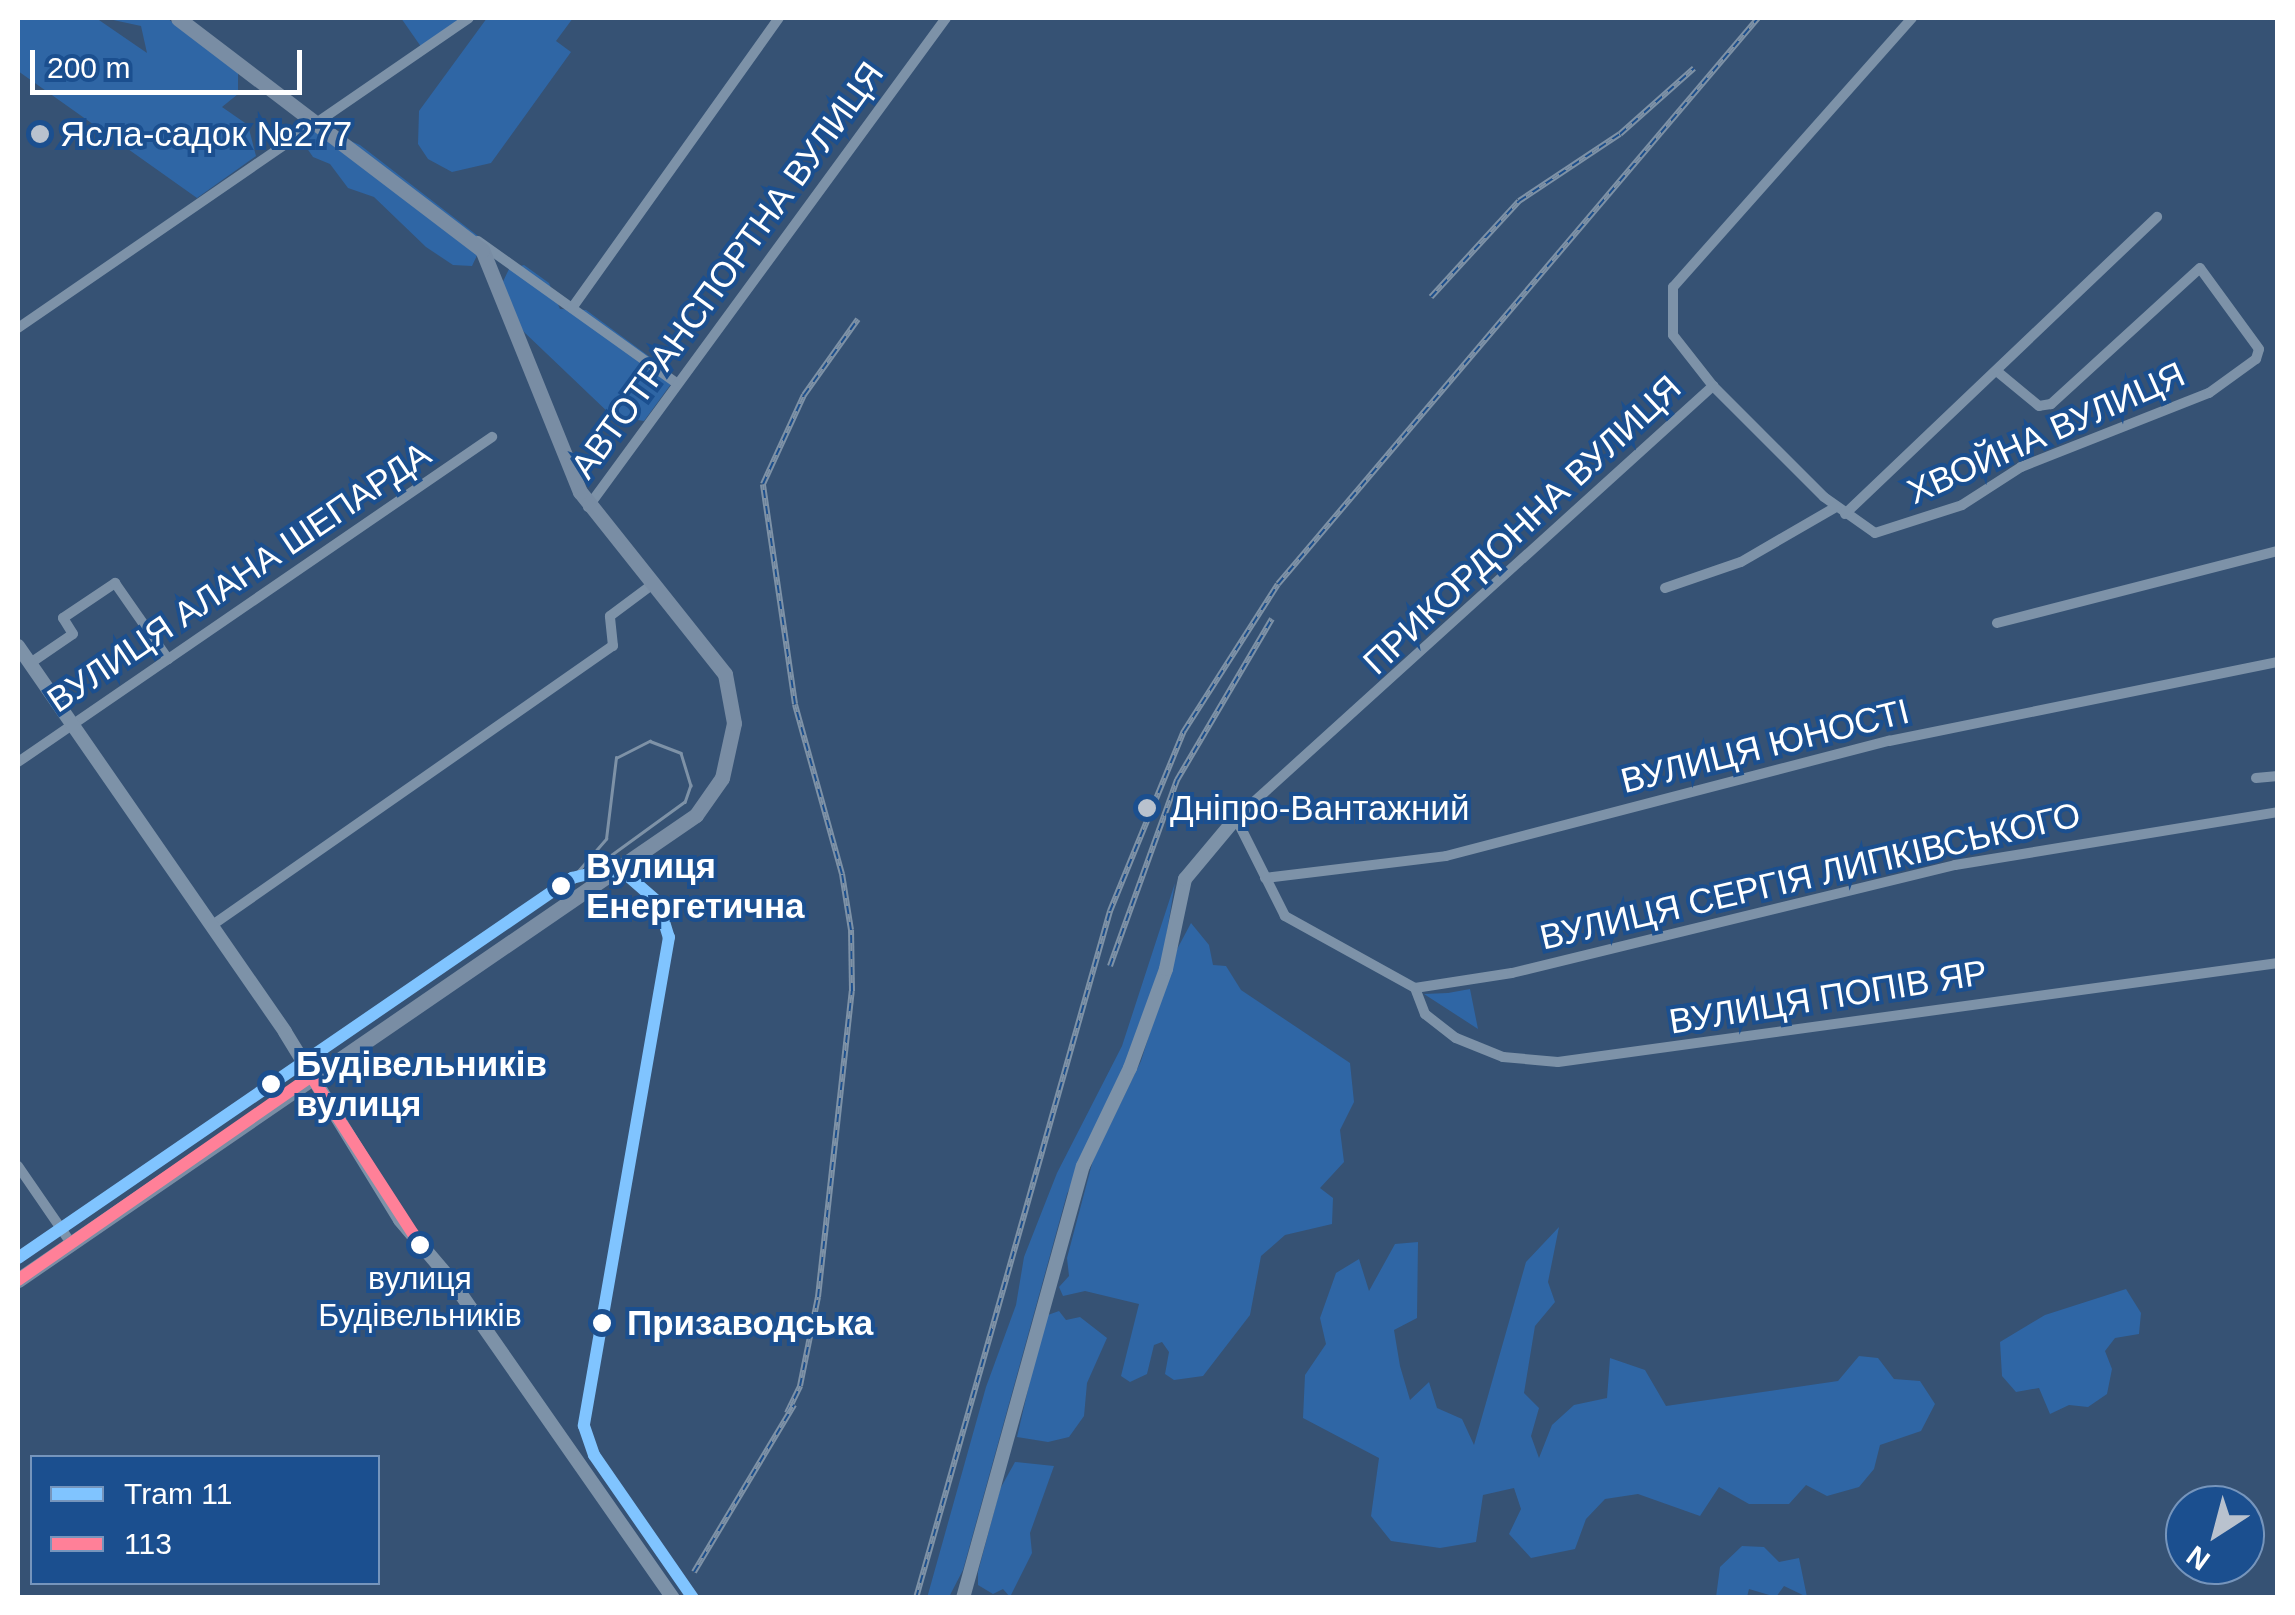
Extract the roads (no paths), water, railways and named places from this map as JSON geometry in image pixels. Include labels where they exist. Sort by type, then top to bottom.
[{"type":"main road","points":[[18,1280],[696,815],[722,778],[730,750],[731,693],[725,674],[588,506],[491,265],[466,231],[178,18]]},
{"type":"street","points":[[572,308],[779,18]]},
{"type":"street","name":"АВТОТРАНСПОРТНА ВУЛИЦЯ","points":[[588,506],[946,18]]},
{"type":"street","name":"ПРИКОРДОННА ВУЛИЦЯ","points":[[1236,818],[1367,707],[1713,386],[1674,336],[1673,287],[1912,18]]},
{"type":"street","points":[[18,326],[466,19]]},
{"type":"street","points":[[1665,588],[1742,562],[1841,510],[1999,372],[2157,217]]},
{"type":"street","points":[[466,231],[676,383]]},
{"type":"street","name":"ХВОЙНА ВУЛИЦЯ","points":[[1841,510],[1874,533],[1962,505],[2021,467],[2209,392],[2256,359],[2259,348],[2200,268],[2051,404],[2039,406],[1999,372]]},
{"type":"street","points":[[1713,386],[1841,510]]},
{"type":"street","name":"ВУЛИЦЯ АЛАНА ШЕПАРДА","points":[[18,762],[492,436]]},
{"type":"street","points":[[1997,623],[2278,551]]},
{"type":"street","points":[[30,664],[73,634],[62,618],[115,583],[168,659]]},
{"type":"street","points":[[211,926],[613,646],[610,616],[652,584]]},
{"type":"street","points":[[18,646],[311,1076],[400,1220],[452,1280],[674,1598]]},
{"type":"street","name":"ВУЛИЦЯ ЮНОСТІ","points":[[1265,878],[1446,856],[1889,741],[2278,662]]},
{"type":"street","points":[[2256,778],[2278,776]]},
{"type":"street","name":"ВУЛИЦЯ СЕРГІЯ ЛИПКІВСЬКОГО","points":[[1415,988],[1512,972],[1955,864],[2278,812]]},
{"type":"street","points":[[963,1598],[1083,1166],[1130,1068],[1166,970],[1185,879],[1236,818],[1284,916],[1415,988]]},
{"type":"street","name":"ВУЛИЦЯ ПОПІВ ЯР","points":[[1415,988],[1425,1014],[1456,1038],[1502,1057],[1558,1062],[2278,962]]},
{"type":"street","points":[[18,1166],[71,1243]]},
{"type":"tram line","points":[[572,878],[606,839],[616,758],[650,741],[681,753],[691,785],[685,802],[575,882]]},
{"type":"tram line","name":"11","points":[[18,1258],[572,878],[605,870],[628,876],[658,902],[669,937],[584,1426],[594,1455],[693,1598]]},
{"type":"railway","points":[[916,1598],[1110,911],[1184,731],[1278,584],[1758,18]]},
{"type":"railway","points":[[1431,297],[1519,201],[1620,134],[1694,68]]},
{"type":"railway","points":[[787,1413],[800,1386],[818,1297],[852,991],[851,930],[842,874],[795,704],[763,484],[804,395],[858,319]]},
{"type":"railway","points":[[1110,966],[1177,780],[1272,619]]},
{"type":"railway","points":[[694,1572],[794,1405]]},
{"type":"place","name":"Ясла-садок №277","points":[[40,134]]},
{"type":"place","name":"Дніпро-Вантажний","points":[[1147,808]]},
{"type":"place","name":"Вулиця Енергетична","points":[[561,886]]},
{"type":"place","name":"Будівельників вулиця","points":[[271,1084]]},
{"type":"place","name":"вулиця Будівельників","points":[[420,1245]]},
{"type":"place","name":"Призаводська","points":[[602,1323]]}]
